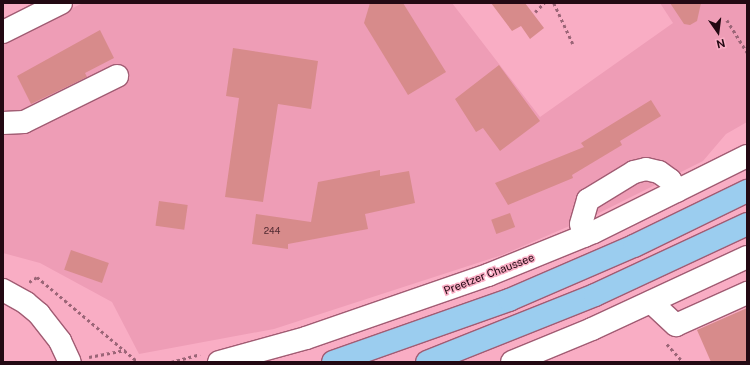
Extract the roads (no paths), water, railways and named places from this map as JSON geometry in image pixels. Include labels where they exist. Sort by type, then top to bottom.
[{"type":"highway","points":[[334,362],[509,300],[634,246],[747,191]]},
{"type":"highway","points":[[427,362],[573,304],[747,224]]},
{"type":"street","points":[[3,32],[61,3]]},
{"type":"street","points":[[3,123],[24,122],[117,76]]},
{"type":"street","name":"Preetzer Chaussee","points":[[219,362],[306,338],[421,299],[584,236],[747,156]]},
{"type":"street","points":[[584,236],[581,224],[588,200],[634,172],[646,169],[660,172],[670,180],[677,191]]},
{"type":"street","points":[[512,362],[651,302],[747,257]]},
{"type":"street","points":[[8,292],[26,302],[50,326],[70,362]]},
{"type":"street","points":[[651,302],[676,325],[747,293]]}]
